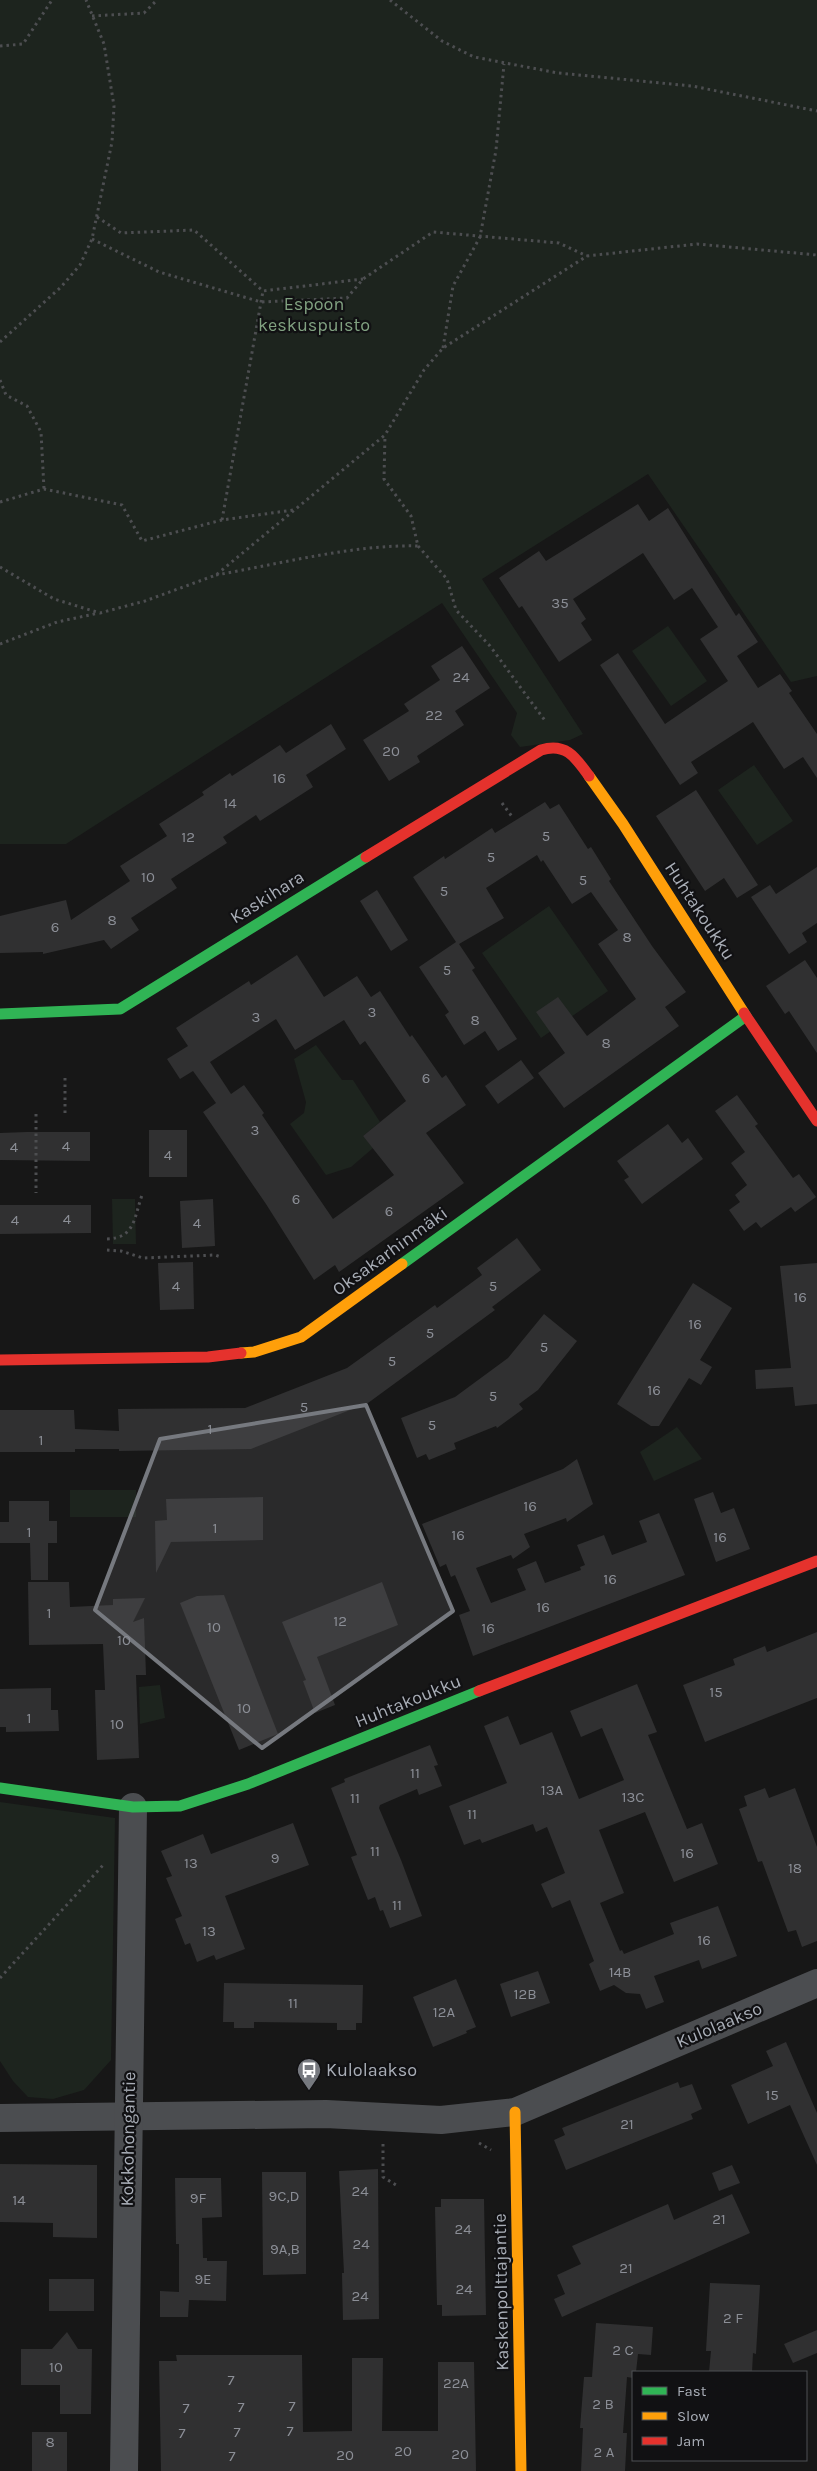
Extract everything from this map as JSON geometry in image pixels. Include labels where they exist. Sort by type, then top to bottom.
[{"type":"street","name":"Kaskihara","points":[[0,1014],[120,1009],[535,752],[548,746],[561,747]]},
{"type":"street","name":"Huhtakoukku","points":[[561,747],[573,754],[623,824],[746,1016],[817,1121]]},
{"type":"street","name":"Oksakarhinmäki","points":[[0,1360],[208,1357],[254,1352],[301,1337],[746,1016]]},
{"type":"street","name":"Huhtakoukku","points":[[0,1788],[133,1807],[162,1808],[180,1806],[248,1784],[408,1718],[817,1560]]},
{"type":"street","name":"Kokkohongantie","points":[[124,2471],[133,1807]]},
{"type":"street","name":"Kulolaakso","points":[[0,2118],[129,2118],[326,2114],[441,2120],[515,2112],[817,1983]]},
{"type":"street","name":"Kaskenpolttajantie","points":[[515,2112],[521,2471]]},
{"type":"path","points":[[0,46],[23,44],[52,0]]},
{"type":"path","points":[[0,342],[61,287],[80,265],[92,239],[112,142],[114,106],[104,44],[86,0]]},
{"type":"path","points":[[92,16],[144,13],[157,0]]},
{"type":"path","points":[[390,0],[442,41],[474,57],[558,73],[692,86],[817,111]]},
{"type":"path","points":[[443,348],[453,286],[480,236],[496,150],[504,64]]},
{"type":"path","points":[[97,217],[121,233],[194,230],[263,291],[363,279]]},
{"type":"path","points":[[92,239],[159,272],[261,302],[347,298],[363,279],[434,232],[560,243],[587,256]]},
{"type":"path","points":[[216,575],[385,434],[424,370],[443,348],[587,256],[697,244],[817,255]]},
{"type":"path","points":[[222,520],[263,291]]},
{"type":"path","points":[[0,380],[6,396],[27,406],[41,432],[44,489]]},
{"type":"path","points":[[385,434],[384,479],[410,516],[418,546],[447,579],[456,610],[490,646],[543,717],[561,747]]},
{"type":"path","points":[[0,502],[44,489],[122,505],[142,541],[222,520],[294,510]]},
{"type":"path","points":[[0,644],[57,622],[145,601],[216,575],[372,549],[418,546]]},
{"type":"path","points":[[0,567],[54,599],[100,613]]},
{"type":"path","points":[[65,1078],[66,1113]]},
{"type":"path","points":[[36,1114],[36,1192]]},
{"type":"path","points":[[107,1240],[120,1239],[126,1236],[142,1195]]},
{"type":"path","points":[[107,1250],[121,1251],[143,1258],[215,1255],[221,1257]]},
{"type":"path","points":[[0,1978],[106,1862]]},
{"type":"path","points":[[383,2138],[383,2177],[396,2185]]},
{"type":"path","points":[[470,2140],[494,2152]]},
{"type":"highlighted area","points":[[366,1405],[453,1611],[262,1748],[95,1610],[160,1439]]},
{"type":"green space","name":"Espoon keskuspuisto","points":[[0,0],[817,0],[817,676],[791,682],[648,474],[482,579],[583,734],[570,740],[520,747],[511,735],[517,713],[442,603],[66,844],[0,844]]},
{"type":"green space","points":[[668,626],[707,681],[671,706],[632,651]]},
{"type":"green space","points":[[754,765],[793,821],[757,845],[718,790]]},
{"type":"green space","points":[[549,906],[608,991],[541,1038],[482,953]]},
{"type":"green space","points":[[316,1045],[342,1080],[353,1080],[380,1122],[363,1136],[373,1148],[351,1167],[326,1175],[290,1124],[304,1113],[306,1102],[294,1059]]},
{"type":"green space","points":[[112,1199],[135,1199],[136,1244],[113,1244]]},
{"type":"green space","points":[[677,1427],[702,1459],[654,1481],[640,1452]]},
{"type":"green space","points":[[70,1490],[136,1490],[136,1517],[70,1517]]},
{"type":"green space","points":[[160,1685],[165,1718],[140,1724],[139,1687]]},
{"type":"green space","points":[[0,1802],[115,1818],[111,2060],[84,2090],[53,2099],[28,2097],[13,2081],[0,2061]]},
{"type":"building","points":[[638,504],[649,521],[668,508],[736,616],[739,613],[758,642],[737,656],[758,688],[780,674],[792,691],[789,693],[817,734],[817,778],[803,757],[784,769],[753,722],[691,762],[698,773],[680,785],[600,665],[618,653],[665,724],[728,681],[700,639],[718,627],[692,588],[674,600],[643,553],[573,599],[586,619],[581,623],[592,640],[559,662],[522,606],[519,608],[499,578],[539,551],[546,561]]},
{"type":"building","points":[[462,646],[490,688],[455,711],[464,725],[417,756],[420,762],[389,781],[363,740],[409,711],[404,704],[440,680],[431,666]]},
{"type":"building","points":[[331,724],[346,749],[306,775],[313,787],[260,821],[256,815],[223,837],[227,843],[171,879],[177,888],[131,918],[139,930],[111,949],[104,940],[43,954],[43,952],[0,953],[0,916],[66,900],[71,920],[130,881],[120,866],[167,836],[159,824],[204,795],[202,792],[230,773],[232,776],[280,745],[286,753]]},
{"type":"building","points":[[696,790],[758,885],[737,898],[724,878],[705,891],[656,816]]},
{"type":"building","points":[[545,802],[550,809],[559,804],[588,849],[591,847],[611,879],[609,881],[652,946],[686,992],[665,1007],[679,1026],[564,1108],[538,1073],[565,1053],[536,1012],[558,997],[587,1036],[636,999],[598,944],[618,930],[591,892],[572,904],[543,860],[541,862],[537,855],[486,888],[504,918],[459,944],[475,968],[472,970],[517,1039],[498,1051],[485,1031],[464,1045],[445,1015],[449,1012],[419,967],[456,942],[413,877],[444,856],[445,859],[492,828],[495,833]]},
{"type":"building","points":[[817,867],[817,923],[802,933],[807,942],[789,954],[751,897],[770,885],[776,894]]},
{"type":"building","points":[[377,890],[408,940],[391,951],[360,901]]},
{"type":"building","points":[[297,955],[324,997],[357,976],[371,997],[380,991],[410,1037],[412,1035],[442,1078],[446,1075],[466,1105],[426,1133],[464,1183],[339,1272],[335,1265],[314,1280],[266,1204],[203,1112],[216,1103],[193,1071],[180,1079],[167,1059],[188,1046],[176,1028],[249,981],[251,985]],"holes":[[[276,1019],[295,1050],[344,1020],[360,1045],[365,1041],[406,1101],[363,1136],[394,1175],[333,1219],[262,1115],[264,1113],[244,1085],[231,1094],[210,1062]]]},
{"type":"building","points":[[805,960],[817,978],[817,1053],[789,1011],[785,1014],[766,986]]},
{"type":"building","points":[[521,1060],[534,1078],[498,1104],[485,1086]]},
{"type":"building","points":[[737,1095],[758,1124],[755,1126],[793,1178],[799,1174],[816,1197],[795,1212],[791,1207],[761,1228],[756,1222],[744,1231],[729,1210],[740,1202],[735,1195],[747,1185],[731,1163],[745,1152],[715,1111]]},
{"type":"building","points":[[668,1124],[682,1143],[688,1138],[703,1159],[642,1204],[624,1180],[629,1177],[617,1161]]},
{"type":"building","points":[[149,1130],[187,1130],[187,1177],[149,1177]]},
{"type":"building","points":[[90,1132],[90,1161],[0,1160],[0,1133]]},
{"type":"building","points":[[213,1199],[215,1246],[182,1248],[180,1201]]},
{"type":"building","points":[[0,1205],[91,1205],[91,1233],[0,1234]]},
{"type":"building","points":[[517,1238],[541,1270],[492,1307],[495,1310],[368,1403],[251,1449],[119,1451],[119,1449],[75,1449],[75,1452],[0,1452],[0,1410],[74,1410],[75,1429],[119,1431],[118,1409],[245,1408],[347,1368],[435,1305],[437,1308],[482,1275],[477,1268]]},
{"type":"building","points":[[193,1262],[194,1309],[160,1310],[158,1263]]},
{"type":"building","points":[[817,1263],[817,1404],[795,1406],[793,1387],[756,1389],[755,1370],[791,1368],[780,1266]]},
{"type":"building","points":[[693,1283],[732,1308],[700,1360],[712,1367],[701,1385],[689,1378],[659,1426],[651,1426],[617,1404]]},
{"type":"building","points":[[544,1314],[577,1341],[538,1390],[519,1404],[523,1409],[497,1428],[496,1426],[454,1443],[456,1449],[429,1460],[426,1454],[417,1458],[401,1418],[455,1397],[508,1358]]},
{"type":"building","points":[[577,1459],[593,1504],[567,1522],[566,1518],[524,1534],[530,1547],[513,1559],[511,1555],[476,1568],[491,1603],[526,1590],[517,1569],[536,1561],[545,1583],[581,1570],[580,1567],[585,1565],[577,1545],[604,1535],[612,1555],[647,1542],[639,1521],[659,1513],[685,1575],[473,1656],[459,1615],[470,1611],[455,1575],[451,1577],[446,1564],[440,1567],[422,1524],[563,1469]]},
{"type":"building","points":[[713,1492],[721,1513],[734,1508],[750,1549],[716,1562],[694,1499]]},
{"type":"building","points":[[263,1497],[263,1540],[171,1542],[156,1573],[155,1521],[167,1520],[166,1499]]},
{"type":"building","points":[[9,1501],[49,1501],[49,1521],[57,1521],[57,1543],[48,1543],[48,1580],[31,1580],[30,1543],[0,1543],[0,1522],[9,1522]]},
{"type":"building","points":[[28,1582],[69,1582],[70,1607],[113,1605],[113,1599],[145,1598],[133,1622],[144,1618],[146,1675],[136,1675],[139,1758],[97,1760],[95,1690],[105,1690],[103,1644],[29,1645]]},
{"type":"building","points":[[382,1582],[398,1625],[317,1657],[335,1705],[315,1713],[303,1681],[306,1680],[282,1622]]},
{"type":"building","points":[[224,1595],[278,1734],[239,1750],[180,1603],[197,1596]]},
{"type":"building","points":[[817,1632],[817,1698],[705,1742],[683,1685],[735,1665],[733,1659],[765,1646],[767,1652]]},
{"type":"building","points":[[637,1684],[657,1732],[648,1735],[687,1829],[702,1823],[718,1864],[674,1882],[645,1812],[599,1830],[624,1893],[600,1903],[620,1951],[622,1950],[624,1954],[674,1934],[670,1923],[718,1906],[737,1956],[702,1969],[699,1960],[654,1976],[664,2002],[646,2009],[640,1994],[626,1993],[614,1985],[600,1991],[589,1964],[594,1961],[570,1900],[552,1908],[541,1884],[565,1873],[547,1827],[536,1832],[533,1824],[482,1843],[480,1839],[464,1845],[449,1806],[507,1783],[484,1726],[508,1716],[520,1745],[552,1732],[579,1799],[624,1780],[602,1728],[581,1737],[570,1711]]},
{"type":"building","points":[[51,1688],[51,1710],[58,1710],[59,1731],[6,1732],[6,1727],[0,1727],[0,1689]]},
{"type":"building","points":[[430,1745],[438,1765],[434,1766],[442,1786],[419,1795],[417,1789],[380,1805],[379,1808],[422,1916],[390,1928],[383,1910],[380,1911],[375,1897],[368,1900],[351,1857],[357,1855],[331,1788],[345,1782],[344,1779]]},
{"type":"building","points":[[765,1788],[769,1798],[795,1788],[817,1847],[817,1941],[802,1947],[796,1930],[788,1932],[762,1861],[758,1862],[739,1809],[747,1806],[744,1796]]},
{"type":"building","points":[[293,1823],[309,1865],[225,1896],[245,1949],[216,1960],[214,1955],[197,1962],[190,1943],[185,1945],[175,1919],[182,1916],[166,1878],[172,1876],[161,1851],[203,1834],[211,1854]]},
{"type":"building","points":[[538,1971],[550,2003],[511,2017],[500,1984]]},
{"type":"building","points":[[456,1979],[476,2027],[466,2031],[467,2033],[433,2047],[413,1997]]},
{"type":"building","points":[[224,1983],[363,1985],[362,2023],[356,2023],[356,2030],[337,2030],[337,2023],[254,2022],[254,2028],[234,2028],[234,2022],[223,2022]]},
{"type":"building","points":[[786,2042],[817,2113],[817,2165],[790,2105],[748,2124],[731,2085],[773,2066],[766,2051]]},
{"type":"building","points":[[678,2082],[680,2088],[692,2084],[702,2109],[691,2114],[693,2119],[566,2170],[554,2140],[565,2135],[562,2128]]},
{"type":"building","points":[[0,2164],[97,2165],[97,2238],[53,2237],[53,2223],[0,2222]]},
{"type":"building","points":[[732,2165],[740,2183],[719,2191],[712,2173]]},
{"type":"building","points":[[378,2169],[379,2319],[343,2320],[342,2273],[344,2273],[339,2171]]},
{"type":"building","points":[[262,2172],[306,2172],[306,2274],[263,2275]]},
{"type":"building","points":[[175,2178],[221,2178],[222,2217],[202,2218],[203,2258],[207,2258],[207,2261],[227,2261],[226,2301],[189,2300],[188,2317],[160,2317],[160,2291],[179,2292],[179,2244],[176,2244]]},
{"type":"building","points":[[732,2194],[750,2233],[562,2317],[554,2299],[565,2294],[557,2275],[581,2264],[572,2246],[668,2204],[674,2220]]},
{"type":"building","points":[[441,2199],[484,2199],[486,2315],[442,2316],[442,2305],[437,2305],[435,2207],[441,2207]]},
{"type":"building","points":[[49,2279],[94,2279],[94,2311],[49,2311]]},
{"type":"building","points":[[710,2283],[760,2285],[756,2354],[753,2353],[752,2371],[709,2371],[711,2351],[706,2351]]},
{"type":"building","points":[[596,2323],[653,2327],[651,2355],[638,2354],[636,2371],[632,2371],[632,2378],[627,2377],[623,2433],[627,2433],[625,2471],[581,2471],[583,2428],[580,2428],[584,2377],[592,2377]]},
{"type":"building","points":[[817,2330],[817,2353],[793,2363],[784,2344]]},
{"type":"building","points":[[67,2332],[78,2349],[92,2349],[91,2414],[60,2414],[60,2385],[21,2385],[21,2349],[52,2349]]},
{"type":"building","points":[[176,2355],[302,2355],[303,2432],[352,2431],[352,2358],[383,2358],[382,2431],[438,2431],[438,2362],[474,2362],[476,2471],[161,2471],[159,2361],[177,2361]]},
{"type":"building","points":[[32,2432],[67,2432],[67,2471],[32,2471]]},
{"type":"traffic: fast","points":[[0,1014],[120,1009],[366,857]]},
{"type":"traffic: fast","points":[[402,1264],[746,1016]]},
{"type":"traffic: fast","points":[[0,1788],[133,1807],[180,1806],[248,1784],[479,1691]]},
{"type":"traffic: slow","points":[[589,776],[623,824],[744,1013]]},
{"type":"traffic: slow","points":[[241,1353],[254,1352],[301,1337],[402,1264]]},
{"type":"traffic: slow","points":[[515,2112],[521,2471]]},
{"type":"traffic: jam","points":[[366,857],[541,750],[557,748],[570,753],[589,776]]},
{"type":"traffic: jam","points":[[744,1013],[817,1121]]},
{"type":"traffic: jam","points":[[0,1360],[208,1357],[241,1353]]},
{"type":"traffic: jam","points":[[479,1691],[817,1561]]},
{"type":"place","name":"Kulolaakso","points":[[309,2091]]}]
